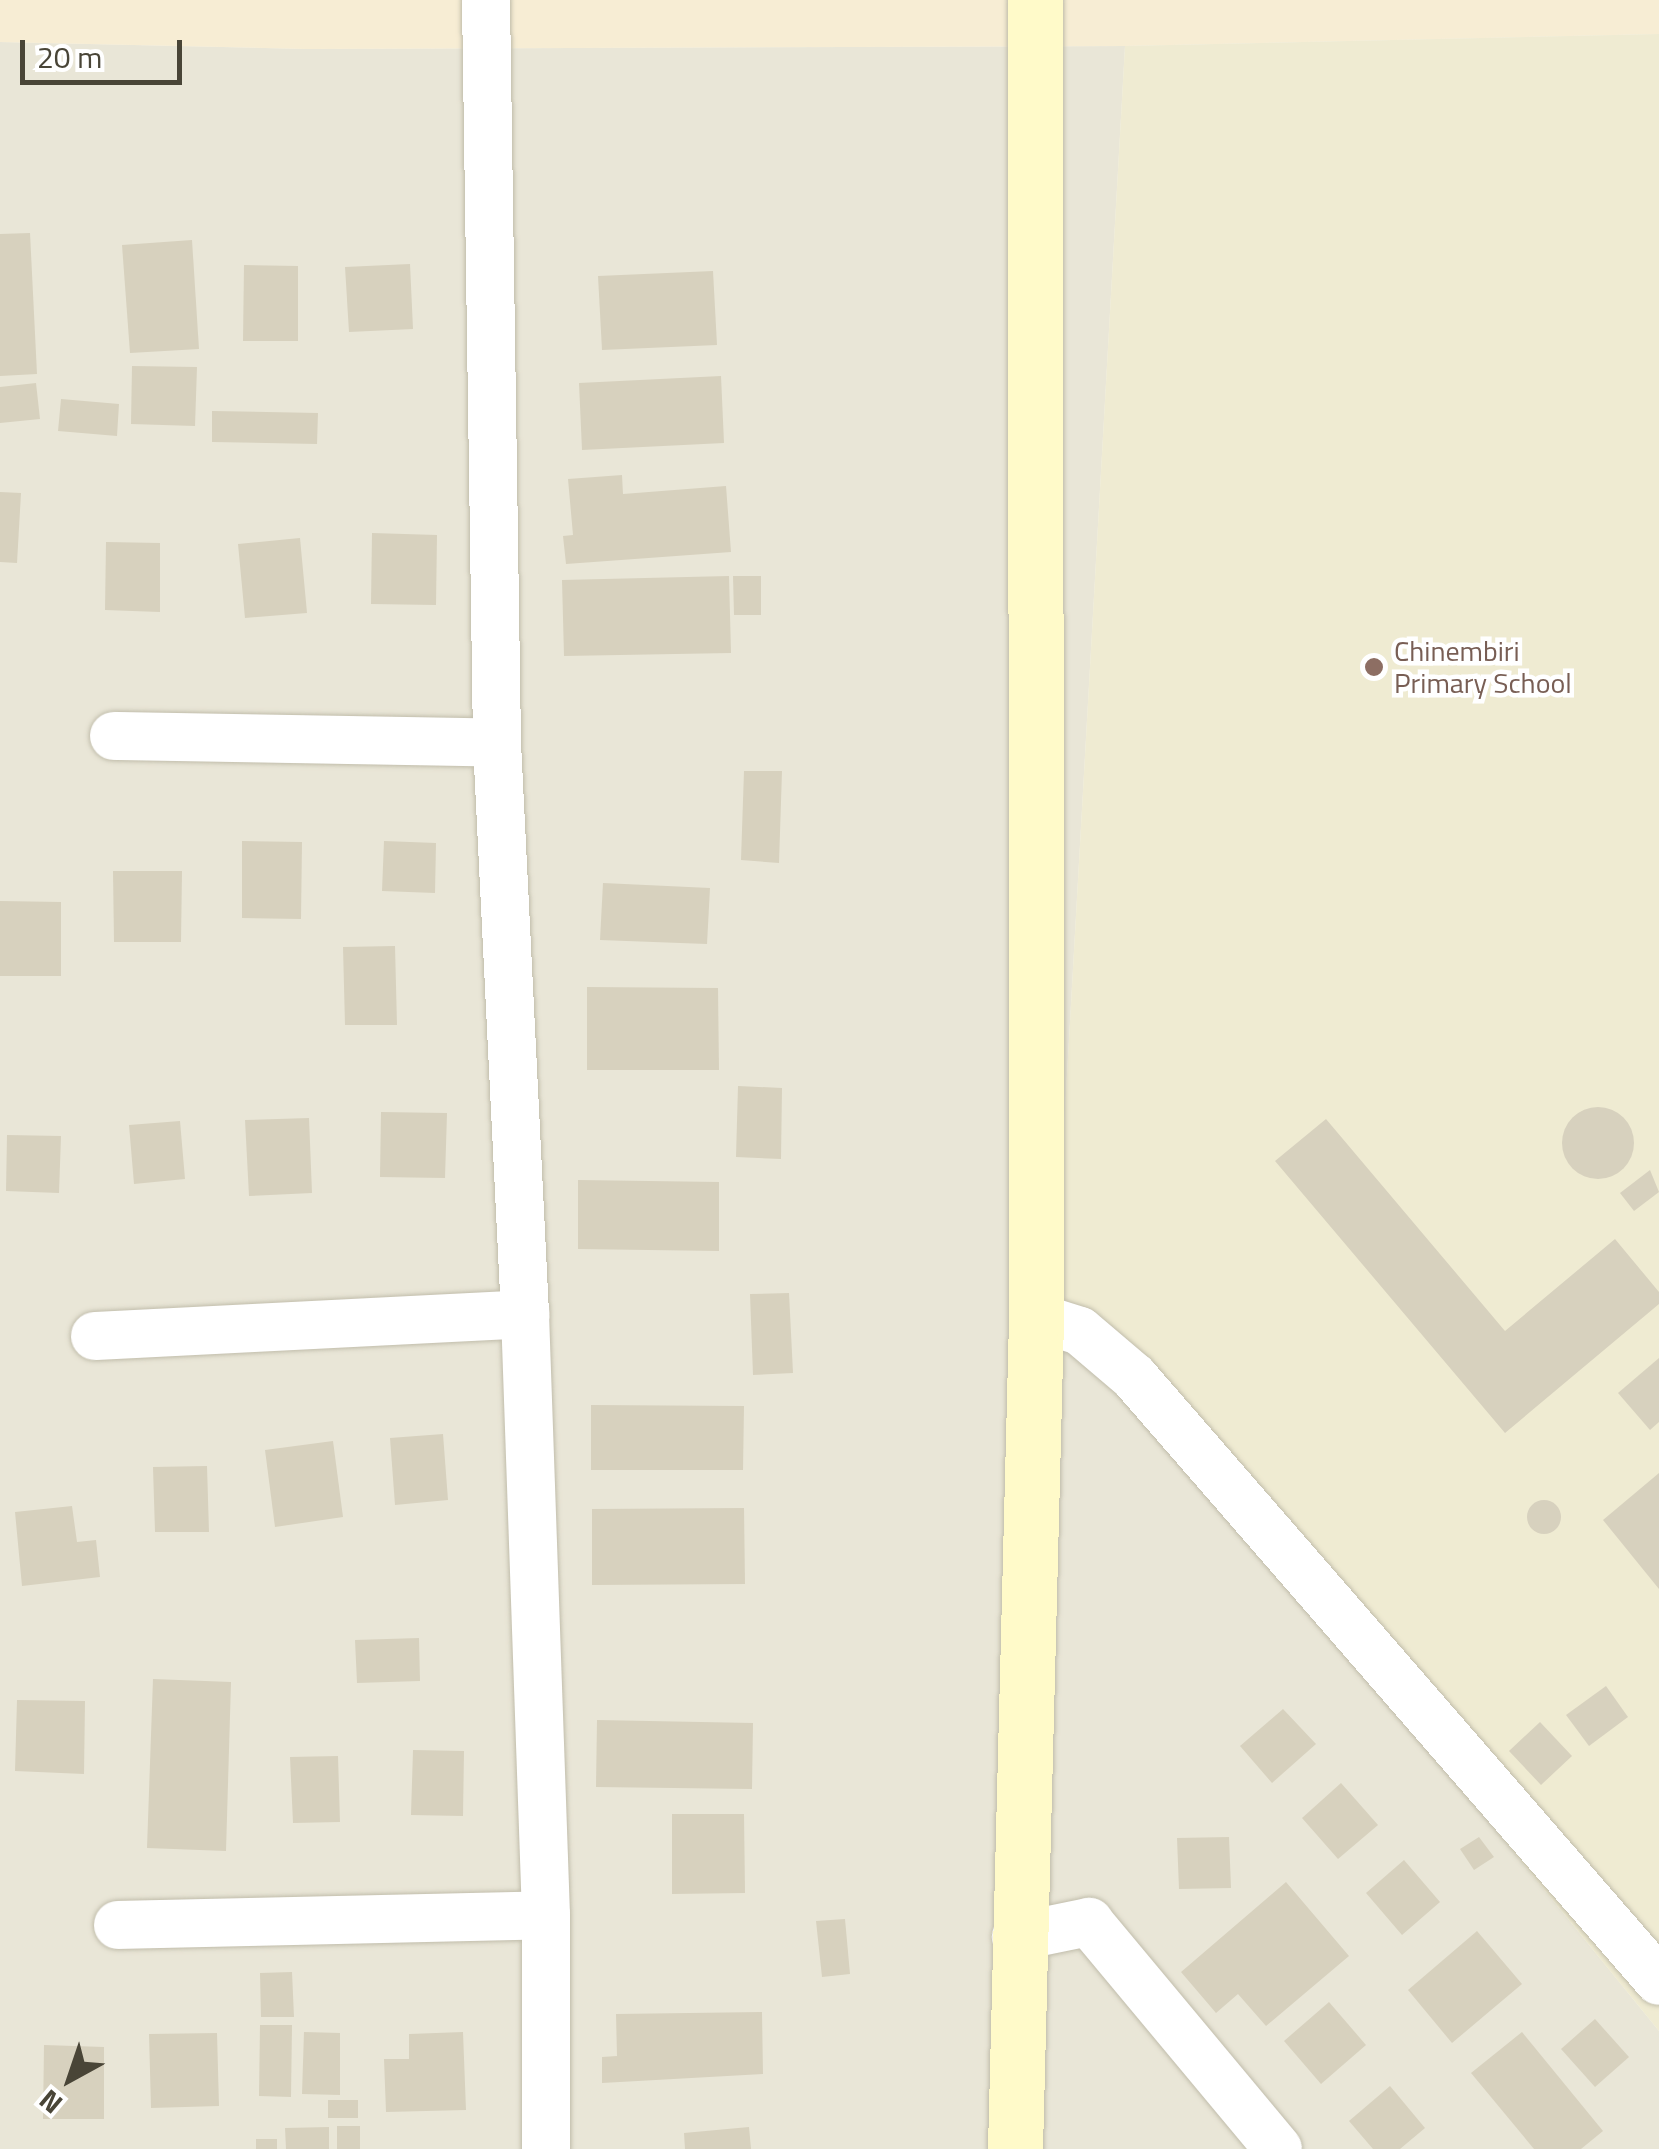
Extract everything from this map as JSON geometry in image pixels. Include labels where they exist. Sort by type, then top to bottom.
[{"type":"street","points":[[486,0],[497,743],[526,1314],[546,1916],[546,2149]]},
{"type":"street","points":[[1015,2149],[1016,1937],[1036,1317],[1035,0]]},
{"type":"street","points":[[114,736],[497,743]]},
{"type":"street","points":[[95,1336],[526,1314]]},
{"type":"street","points":[[1036,1317],[1080,1331],[1134,1377],[1659,1981]]},
{"type":"street","points":[[118,1925],[546,1916]]},
{"type":"street","points":[[1016,1937],[1088,1922],[1278,2149]]},
{"type":"shaded area","points":[[0,0],[1659,0],[1659,34],[1125,46],[306,49],[0,42]]},
{"type":"shaded area","name":"Chinembiri Primary School","points":[[1659,34],[1659,2031],[1055,1288],[1125,46]]},
{"type":"shaded area","points":[[0,42],[306,49],[1125,46],[1055,1288],[1659,2031],[1659,2149],[0,2149]]},
{"type":"building","points":[[30,233],[37,374],[0,376],[0,234]]},
{"type":"building","points":[[192,240],[199,349],[130,353],[122,245]]},
{"type":"building","points":[[410,264],[413,329],[349,332],[345,267]]},
{"type":"building","points":[[244,265],[298,266],[298,341],[243,341]]},
{"type":"building","points":[[713,271],[717,345],[602,350],[598,276]]},
{"type":"building","points":[[132,366],[197,367],[195,426],[131,424]]},
{"type":"building","points":[[721,376],[724,443],[582,450],[579,383]]},
{"type":"building","points":[[36,383],[40,419],[0,423],[0,387]]},
{"type":"building","points":[[61,399],[119,404],[117,436],[58,431]]},
{"type":"building","points":[[212,411],[318,413],[317,444],[212,442]]},
{"type":"building","points":[[622,475],[623,494],[726,486],[731,552],[566,564],[563,536],[573,535],[568,479]]},
{"type":"building","points":[[0,492],[21,493],[17,563],[0,562]]},
{"type":"building","points":[[372,533],[437,535],[436,605],[371,604]]},
{"type":"building","points":[[300,538],[307,613],[245,618],[238,544]]},
{"type":"building","points":[[106,542],[160,543],[160,612],[105,610]]},
{"type":"building","points":[[729,576],[731,653],[564,656],[562,580]]},
{"type":"building","points":[[733,576],[761,576],[761,615],[734,615]]},
{"type":"building","points":[[744,771],[782,771],[779,863],[741,860]]},
{"type":"building","points":[[242,841],[302,842],[301,919],[242,918]]},
{"type":"building","points":[[384,841],[436,843],[435,893],[382,891]]},
{"type":"building","points":[[113,871],[182,871],[181,942],[114,942]]},
{"type":"building","points":[[603,883],[710,888],[707,944],[600,940]]},
{"type":"building","points":[[0,901],[61,902],[61,976],[0,976]]},
{"type":"building","points":[[395,946],[397,1025],[345,1025],[343,947]]},
{"type":"building","points":[[587,987],[718,988],[719,1070],[587,1070]]},
{"type":"building","points":[[738,1086],[782,1088],[781,1159],[736,1157]]},
{"type":"building","points":[[1598,1107],[1623,1118],[1634,1143],[1623,1168],[1598,1179],[1573,1168],[1562,1143],[1573,1118]]},
{"type":"building","points":[[381,1112],[447,1113],[445,1178],[380,1177]]},
{"type":"building","points":[[309,1118],[312,1193],[249,1196],[245,1120]]},
{"type":"building","points":[[1326,1119],[1505,1331],[1615,1239],[1659,1292],[1659,1304],[1505,1433],[1275,1161]]},
{"type":"building","points":[[180,1121],[185,1179],[134,1184],[129,1125]]},
{"type":"building","points":[[7,1135],[61,1136],[59,1193],[6,1191]]},
{"type":"building","points":[[1650,1170],[1659,1192],[1634,1211],[1620,1193]]},
{"type":"building","points":[[578,1180],[719,1182],[719,1251],[578,1249]]},
{"type":"building","points":[[789,1293],[793,1373],[753,1375],[750,1294]]},
{"type":"building","points":[[1659,1358],[1659,1422],[1650,1430],[1618,1393]]},
{"type":"building","points":[[591,1405],[744,1406],[743,1470],[591,1470]]},
{"type":"building","points":[[443,1434],[448,1500],[395,1505],[390,1438]]},
{"type":"building","points":[[333,1441],[343,1517],[275,1527],[265,1450]]},
{"type":"building","points":[[207,1466],[209,1532],[155,1532],[153,1467]]},
{"type":"building","points":[[1659,1473],[1659,1589],[1603,1520]]},
{"type":"building","points":[[1544,1500],[1556,1505],[1561,1517],[1556,1529],[1544,1534],[1532,1529],[1527,1517],[1532,1505]]},
{"type":"building","points":[[72,1506],[77,1542],[96,1540],[100,1577],[22,1586],[15,1512]]},
{"type":"building","points":[[744,1508],[745,1584],[592,1585],[592,1509]]},
{"type":"building","points":[[419,1638],[420,1681],[357,1683],[355,1640]]},
{"type":"building","points":[[153,1679],[231,1682],[226,1851],[147,1848]]},
{"type":"building","points":[[1606,1686],[1628,1717],[1589,1746],[1566,1715]]},
{"type":"building","points":[[17,1700],[85,1701],[84,1774],[15,1771]]},
{"type":"building","points":[[1283,1709],[1316,1744],[1272,1783],[1240,1746]]},
{"type":"building","points":[[597,1720],[753,1723],[752,1789],[596,1787]]},
{"type":"building","points":[[1540,1722],[1572,1756],[1541,1785],[1509,1751]]},
{"type":"building","points":[[413,1750],[464,1751],[463,1816],[411,1815]]},
{"type":"building","points":[[338,1756],[340,1822],[293,1823],[290,1757]]},
{"type":"building","points":[[1341,1783],[1378,1825],[1338,1859],[1302,1818]]},
{"type":"building","points":[[672,1814],[744,1814],[745,1893],[672,1894]]},
{"type":"building","points":[[1229,1837],[1231,1888],[1179,1889],[1177,1838]]},
{"type":"building","points":[[1479,1837],[1494,1857],[1474,1870],[1460,1849]]},
{"type":"building","points":[[1404,1860],[1440,1902],[1402,1935],[1366,1893]]},
{"type":"building","points":[[1286,1882],[1349,1956],[1266,2026],[1238,1994],[1216,2013],[1181,1972]]},
{"type":"building","points":[[845,1919],[850,1974],[822,1977],[816,1921]]},
{"type":"building","points":[[1477,1931],[1522,1984],[1452,2043],[1408,1990]]},
{"type":"building","points":[[292,1972],[294,2017],[261,2017],[260,1973]]},
{"type":"building","points":[[1329,2002],[1366,2045],[1321,2084],[1284,2041]]},
{"type":"building","points":[[762,2012],[763,2074],[602,2083],[602,2057],[617,2056],[616,2014]]},
{"type":"building","points":[[1595,2019],[1629,2057],[1595,2087],[1561,2049]]},
{"type":"building","points":[[260,2025],[292,2025],[291,2097],[259,2096]]},
{"type":"building","points":[[304,2032],[340,2033],[340,2095],[302,2094]]},
{"type":"building","points":[[463,2032],[466,2110],[386,2112],[384,2059],[409,2059],[409,2034]]},
{"type":"building","points":[[1522,2032],[1603,2131],[1581,2149],[1534,2149],[1471,2073]]},
{"type":"building","points":[[217,2033],[219,2106],[151,2108],[149,2034]]},
{"type":"building","points":[[44,2045],[104,2047],[104,2119],[43,2119]]},
{"type":"building","points":[[1390,2086],[1425,2128],[1400,2149],[1373,2149],[1349,2121]]},
{"type":"building","points":[[328,2100],[358,2100],[358,2118],[328,2118]]},
{"type":"building","points":[[337,2126],[360,2126],[360,2149],[337,2149]]},
{"type":"building","points":[[329,2127],[329,2149],[286,2149],[285,2128]]},
{"type":"building","points":[[749,2127],[751,2149],[685,2149],[684,2133]]},
{"type":"building","points":[[256,2139],[277,2139],[277,2149],[256,2149]]},
{"type":"place","name":"Chinembiri Primary School","points":[[1374,667]]}]
